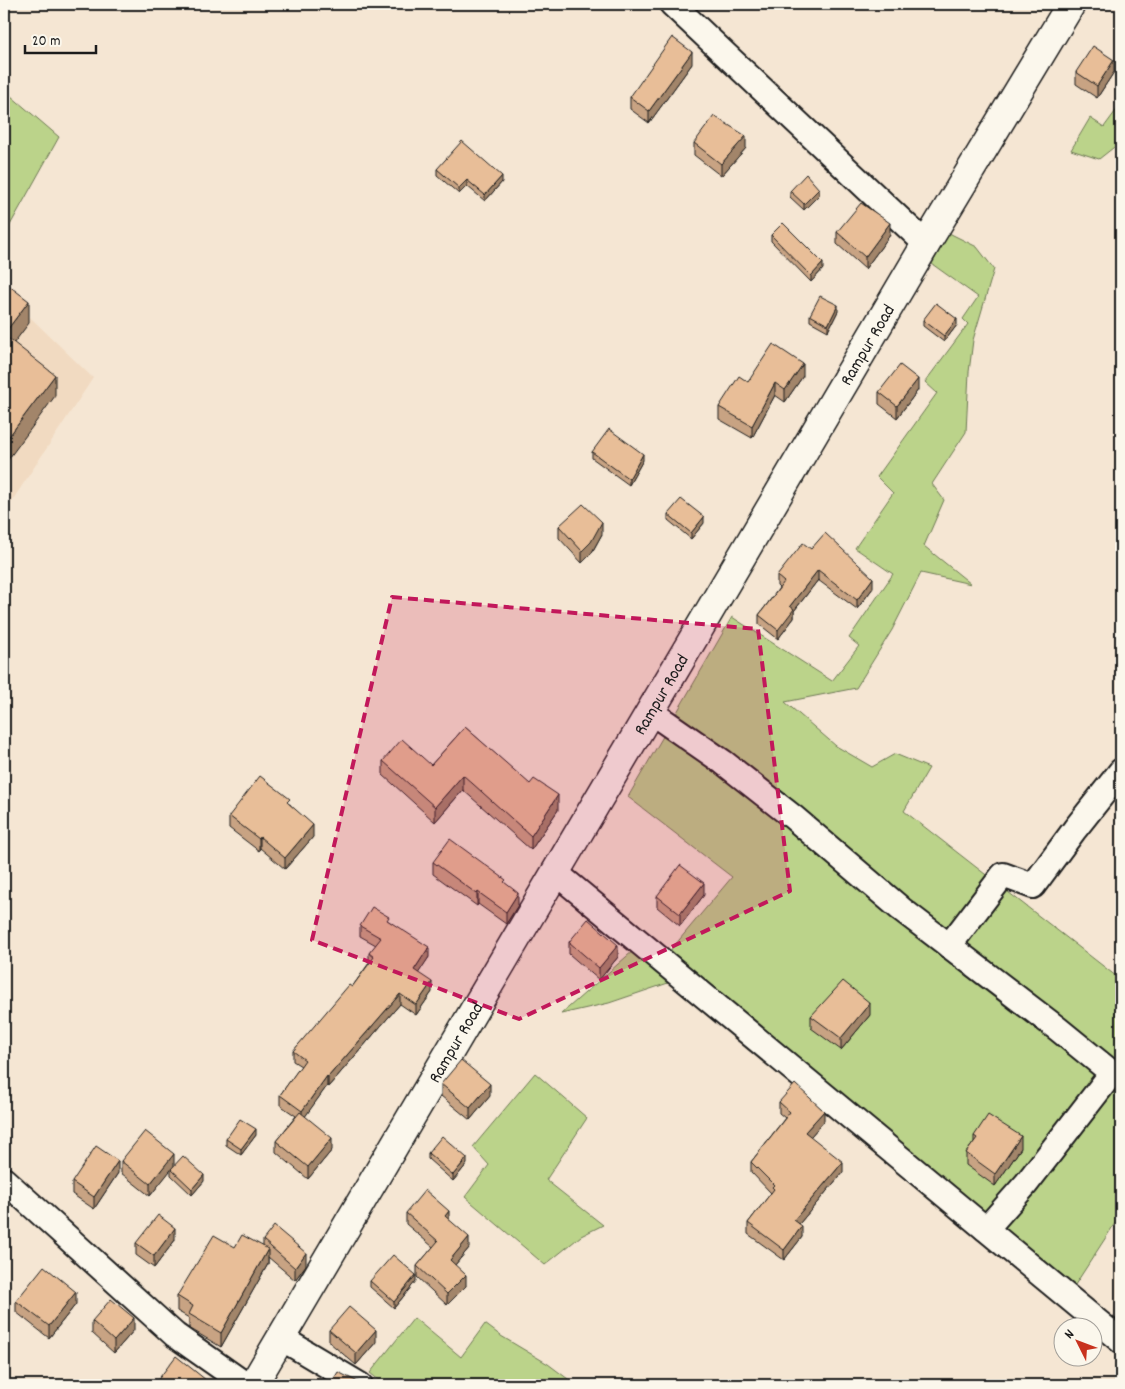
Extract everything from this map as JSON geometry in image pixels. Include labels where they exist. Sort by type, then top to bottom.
[{"type":"main road","name":"Rampur Road","points":[[253,1385],[926,244],[1071,4]]},
{"type":"street","points":[[672,4],[926,244]]},
{"type":"street","points":[[651,712],[738,774],[793,817],[901,909],[949,946],[1117,1067],[1026,1184],[986,1229]]},
{"type":"street","points":[[949,946],[1002,875],[1033,886],[1121,771]]},
{"type":"street","points":[[556,873],[1121,1341]]},
{"type":"street","points":[[4,1180],[174,1335],[246,1385]]},
{"type":"street","points":[[281,1338],[360,1385]]},
{"type":"highlighted area","points":[[392,597],[758,629],[790,891],[519,1019],[312,940]]},
{"type":"shaded area","points":[[4,292],[93,378],[4,513]]},
{"type":"green space","points":[[4,90],[59,137],[4,236]]},
{"type":"green space","points":[[1121,104],[1121,146],[1118,144],[1099,159],[1071,150],[1090,118],[1104,127]]},
{"type":"green space","points":[[949,233],[977,247],[994,269],[973,340],[969,372],[966,432],[932,484],[944,500],[924,546],[971,584],[921,573],[892,630],[856,688],[785,702],[836,746],[872,767],[895,754],[929,768],[904,811],[1121,980],[1121,1214],[1073,1288],[669,952],[732,877],[628,797],[732,617],[832,681],[859,646],[849,638],[893,574],[855,548],[893,493],[877,477],[937,393],[925,382],[968,324],[963,319],[978,297],[932,264]]},
{"type":"green space","points":[[634,950],[671,982],[609,1003],[561,1014]]},
{"type":"green space","points":[[535,1073],[587,1118],[546,1180],[603,1225],[581,1236],[545,1265],[465,1197],[489,1165],[473,1147]]},
{"type":"green space","points":[[414,1318],[461,1357],[485,1324],[501,1336],[548,1364],[576,1385],[385,1385],[370,1373]]},
{"type":"building","points":[[672,37],[692,52],[649,111],[630,97]]},
{"type":"building","points":[[1093,46],[1114,60],[1097,86],[1076,72]]},
{"type":"building","points":[[714,116],[746,136],[721,164],[694,143]]},
{"type":"building","points":[[462,141],[502,176],[485,195],[467,180],[459,188],[437,169]]},
{"type":"building","points":[[806,174],[819,189],[804,204],[790,191]]},
{"type":"building","points":[[861,203],[890,223],[865,257],[837,232]]},
{"type":"building","points":[[783,223],[823,263],[811,276],[771,235]]},
{"type":"building","points":[[4,282],[29,301],[4,334]]},
{"type":"building","points":[[820,296],[838,305],[828,325],[810,315]]},
{"type":"building","points":[[936,303],[957,319],[944,336],[923,320]]},
{"type":"building","points":[[4,335],[55,375],[4,443]]},
{"type":"building","points":[[773,344],[803,364],[785,390],[775,383],[752,426],[719,407],[739,376],[748,382]]},
{"type":"building","points":[[900,365],[918,379],[897,406],[879,392]]},
{"type":"building","points":[[609,429],[643,454],[629,479],[592,452]]},
{"type":"building","points":[[681,499],[704,517],[691,533],[668,514]]},
{"type":"building","points":[[583,504],[602,522],[591,542],[582,551],[559,526]]},
{"type":"building","points":[[825,533],[873,578],[857,600],[818,570],[790,606],[794,609],[778,630],[759,615],[784,582],[777,576],[803,543],[811,549]]},
{"type":"building","points":[[465,727],[530,784],[534,779],[558,795],[531,836],[463,775],[435,807],[383,761],[402,739],[431,765]]},
{"type":"building","points":[[260,776],[290,799],[287,802],[313,825],[285,858],[260,837],[259,839],[229,816]]},
{"type":"building","points":[[450,839],[506,880],[504,882],[518,893],[506,912],[478,892],[477,894],[433,862]]},
{"type":"building","points":[[680,865],[704,883],[680,914],[657,896]]},
{"type":"building","points":[[372,907],[389,917],[387,920],[429,947],[414,970],[432,982],[416,1005],[400,994],[327,1076],[302,1111],[280,1095],[305,1060],[293,1051],[349,985],[352,987],[374,957],[369,953],[381,938],[360,926]]},
{"type":"building","points":[[588,919],[618,945],[599,968],[569,942]]},
{"type":"building","points":[[843,981],[870,1003],[841,1038],[811,1016]]},
{"type":"building","points":[[461,1060],[490,1084],[470,1108],[441,1084]]},
{"type":"building","points":[[795,1084],[824,1111],[805,1132],[843,1162],[794,1220],[802,1226],[784,1250],[748,1223],[774,1189],[772,1187],[774,1185],[751,1162],[790,1112],[779,1102]]},
{"type":"building","points":[[300,1112],[332,1138],[308,1167],[276,1141]]},
{"type":"building","points":[[988,1115],[1021,1136],[995,1174],[966,1153],[977,1138],[974,1136]]},
{"type":"building","points":[[240,1119],[256,1129],[241,1149],[226,1139]]},
{"type":"building","points":[[145,1131],[174,1154],[150,1184],[121,1161]]},
{"type":"building","points":[[442,1136],[467,1158],[453,1175],[428,1153]]},
{"type":"building","points":[[96,1146],[118,1161],[94,1197],[72,1182]]},
{"type":"building","points":[[183,1156],[204,1175],[192,1189],[171,1169]]},
{"type":"building","points":[[425,1190],[449,1211],[445,1216],[469,1237],[450,1260],[466,1275],[447,1294],[417,1266],[438,1241],[406,1213]]},
{"type":"building","points":[[158,1215],[175,1228],[154,1256],[136,1243]]},
{"type":"building","points":[[274,1226],[306,1253],[295,1268],[263,1240]]},
{"type":"building","points":[[214,1235],[235,1247],[242,1235],[268,1249],[221,1333],[189,1314],[193,1306],[177,1296]]},
{"type":"building","points":[[393,1255],[416,1275],[394,1302],[370,1281]]},
{"type":"building","points":[[44,1266],[76,1292],[49,1326],[16,1301]]},
{"type":"building","points":[[111,1299],[134,1318],[114,1341],[92,1321]]},
{"type":"building","points":[[349,1307],[376,1330],[356,1353],[329,1330]]},
{"type":"building","points":[[176,1356],[206,1380],[202,1385],[154,1385]]},
{"type":"building","points":[[338,1372],[364,1385],[330,1385]]}]
